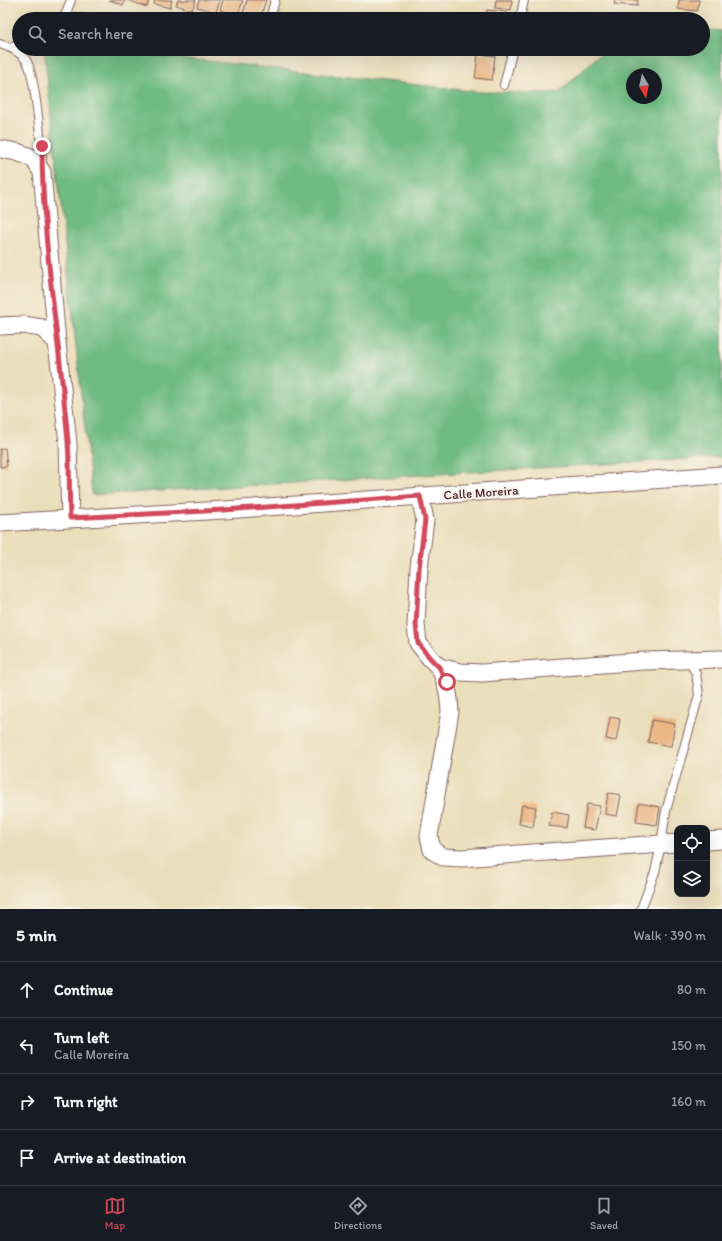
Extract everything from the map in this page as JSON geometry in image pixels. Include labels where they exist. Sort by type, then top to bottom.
[{"type":"street","points":[[0,149],[17,152],[33,158],[42,172],[57,342],[68,443],[70,518]]},
{"type":"street","points":[[0,326],[23,325],[42,328],[57,342]]},
{"type":"street","name":"Calle Moreira","points":[[0,523],[224,510],[722,475]]},
{"type":"street","points":[[420,496],[425,520],[419,568],[416,625],[418,643],[439,667],[447,682],[450,712],[428,836],[432,850],[443,857],[461,858],[669,844]]},
{"type":"street","points":[[439,667],[460,672],[482,673],[644,661],[722,660]]},
{"type":"street","points":[[710,841],[722,840]]},
{"type":"lane","points":[[66,12],[71,0]]},
{"type":"lane","points":[[272,12],[275,0]]},
{"type":"lane","points":[[521,12],[524,0]]},
{"type":"lane","points":[[0,44],[12,48]]},
{"type":"lane","points":[[21,56],[27,61],[31,77],[42,146],[42,172]]},
{"type":"lane","points":[[504,85],[510,56]]},
{"type":"lane","points":[[641,909],[655,872],[669,844],[666,812],[699,695],[696,672],[688,660]]},
{"type":"green space","points":[[710,30],[722,31],[722,457],[92,495],[45,56],[164,56],[480,92],[558,93],[598,56],[710,56]]},
{"type":"building","points":[[109,0],[125,0],[123,5]]},
{"type":"building","points":[[127,0],[149,0],[147,7]]},
{"type":"building","points":[[155,0],[172,0],[170,8],[154,4]]},
{"type":"building","points":[[178,0],[196,0],[192,10],[176,5]]},
{"type":"building","points":[[199,0],[220,0],[216,12],[197,7]]},
{"type":"building","points":[[223,0],[243,0],[239,12],[227,12],[220,10]]},
{"type":"building","points":[[247,0],[266,0],[262,12],[243,12]]},
{"type":"building","points":[[496,0],[512,0],[511,10],[495,8]]},
{"type":"building","points":[[615,0],[638,0],[637,6],[614,4]]},
{"type":"building","points":[[679,0],[699,0],[697,11],[678,9]]},
{"type":"building","points":[[487,10],[507,12],[487,12]]},
{"type":"building","points":[[478,56],[495,56],[492,80],[475,78]]},
{"type":"building","points":[[5,448],[7,466],[0,467],[0,449]]},
{"type":"building","points":[[610,717],[620,719],[616,741],[606,739]]},
{"type":"building","points":[[652,720],[675,724],[671,746],[648,742]]},
{"type":"building","points":[[608,793],[621,795],[617,816],[605,814]]},
{"type":"building","points":[[639,803],[660,807],[657,825],[636,822]]},
{"type":"building","points":[[587,804],[600,806],[595,830],[583,828]]},
{"type":"building","points":[[522,805],[536,807],[533,827],[519,824]]},
{"type":"building","points":[[552,812],[569,815],[567,828],[549,826]]},
{"type":"route","points":[[42,146],[42,172],[57,342],[68,443],[70,518],[224,510],[420,496],[425,520],[419,568],[416,625],[418,643],[439,667],[447,682]]}]
